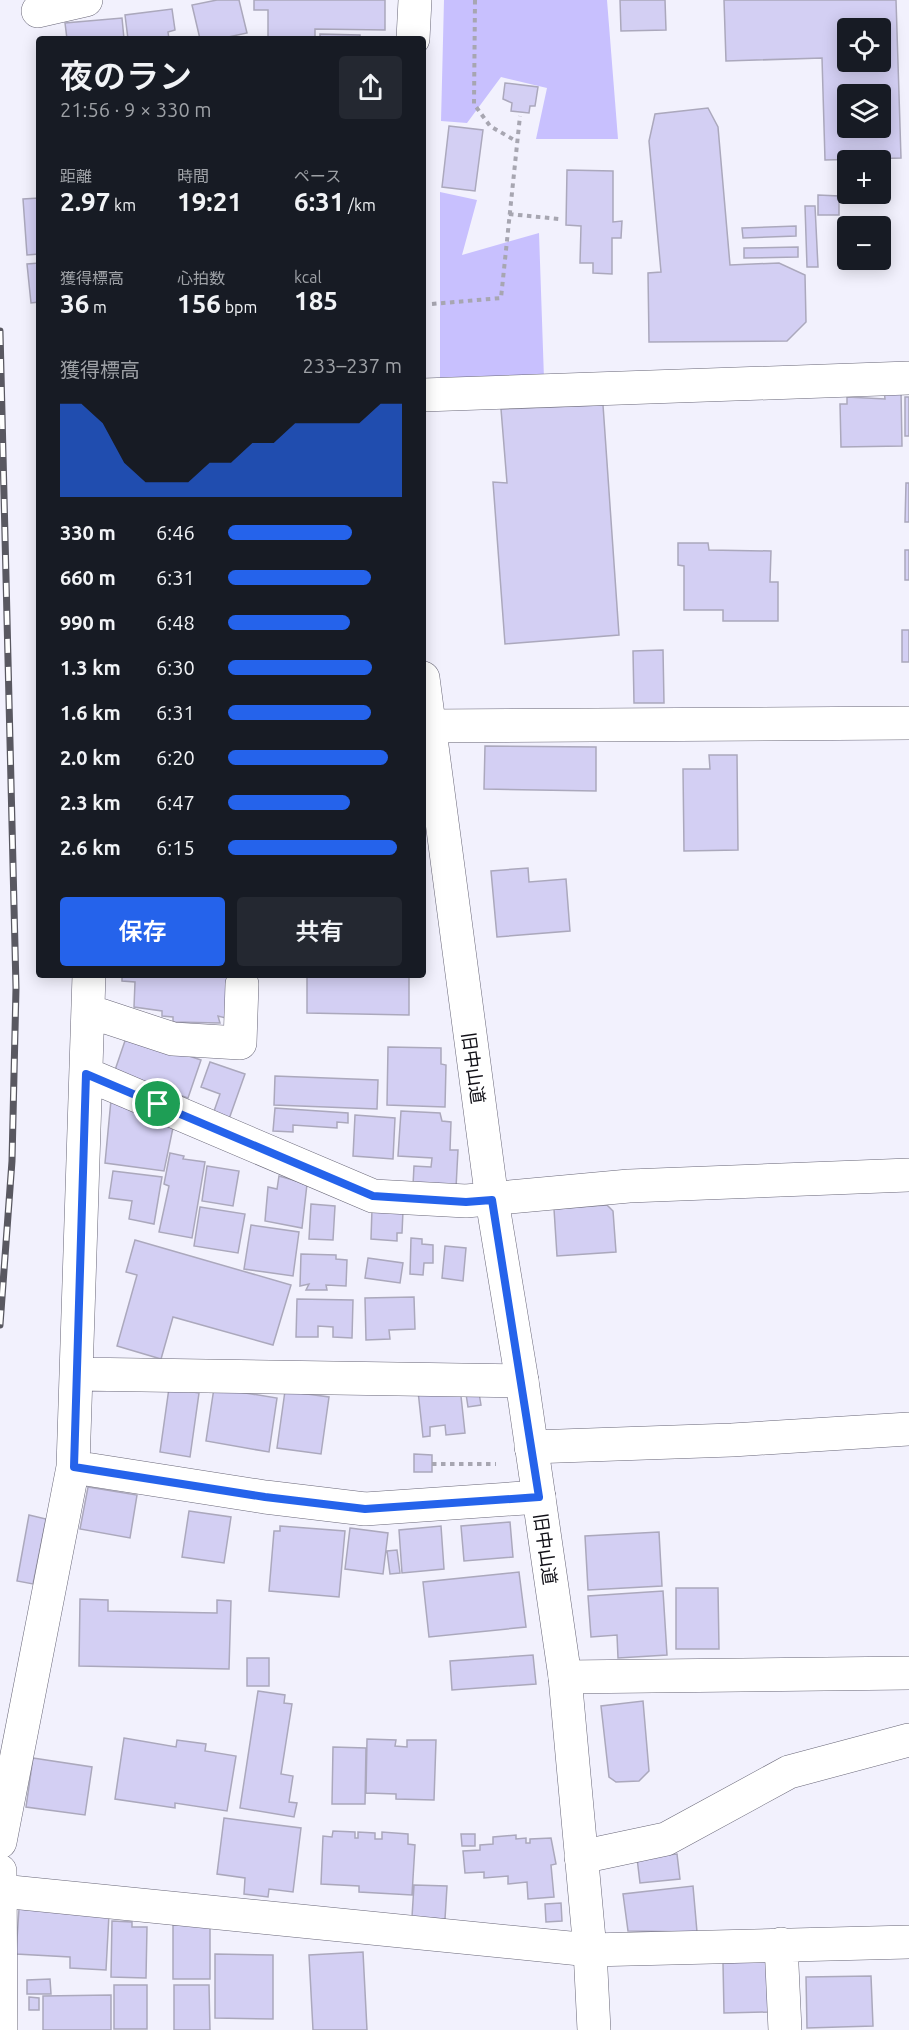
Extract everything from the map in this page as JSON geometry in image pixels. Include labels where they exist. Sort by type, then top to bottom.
[{"type":"street","points":[[39,17],[86,0]]},
{"type":"street","points":[[413,36],[416,0]]},
{"type":"street","points":[[426,395],[909,378]]},
{"type":"street","points":[[426,726],[909,723]]},
{"type":"street","name":"旧中山道","points":[[426,733],[492,1200],[522,1381],[565,1677],[590,1950],[594,2030]]},
{"type":"street","points":[[0,1842],[74,1467],[89,978]]},
{"type":"street","points":[[88,1011],[173,1039],[240,1042],[242,984]]},
{"type":"street","points":[[86,1074],[373,1196],[466,1202],[629,1186],[909,1175]]},
{"type":"street","points":[[76,1374],[522,1381]]},
{"type":"street","points":[[531,1447],[732,1440],[909,1429]]},
{"type":"street","points":[[74,1467],[265,1497],[365,1509],[539,1497]]},
{"type":"street","points":[[565,1677],[909,1673]]},
{"type":"street","points":[[581,1857],[666,1839],[789,1772],[909,1740]]},
{"type":"street","points":[[1,2030],[0,1881],[590,1950],[909,1942]]},
{"type":"street","points":[[782,1944],[785,2030]]},
{"type":"path","points":[[475,0],[474,104],[490,126],[517,141]]},
{"type":"path","points":[[432,304],[501,298],[520,116]]},
{"type":"path","points":[[509,214],[559,219]]},
{"type":"path","points":[[432,1464],[503,1464]]},
{"type":"shaded area","points":[[444,0],[607,0],[618,139],[536,139],[547,88],[501,77],[467,123],[441,121]]},
{"type":"shaded area","points":[[440,192],[477,200],[462,255],[539,233],[544,379],[440,383]]},
{"type":"building","points":[[217,0],[239,0],[247,33],[233,36],[199,36],[192,5]]},
{"type":"building","points":[[254,0],[385,0],[385,30],[315,29],[315,36],[268,36],[268,10],[254,10]]},
{"type":"building","points":[[620,0],[665,0],[666,30],[621,31]]},
{"type":"building","points":[[724,0],[896,0],[901,158],[891,158],[891,150],[837,150],[837,160],[825,160],[822,58],[726,61]]},
{"type":"building","points":[[172,9],[175,30],[168,32],[169,36],[128,36],[125,15]]},
{"type":"building","points":[[122,18],[124,36],[67,36],[65,23]]},
{"type":"building","points":[[320,34],[360,35],[360,36],[320,36]]},
{"type":"building","points":[[505,83],[538,87],[535,106],[530,106],[529,113],[511,111],[512,103],[503,99]]},
{"type":"building","points":[[708,108],[718,127],[730,265],[779,263],[805,275],[806,322],[787,341],[649,342],[648,273],[661,272],[649,141],[655,114]]},
{"type":"building","points":[[449,126],[483,130],[475,191],[442,187]]},
{"type":"building","points":[[567,170],[613,171],[613,222],[622,221],[621,238],[612,238],[612,274],[593,273],[593,263],[580,263],[581,226],[566,225]]},
{"type":"building","points":[[818,195],[837,196],[839,215],[818,215]]},
{"type":"building","points":[[36,198],[36,254],[27,255],[23,199]]},
{"type":"building","points":[[805,206],[815,206],[818,267],[807,267]]},
{"type":"building","points":[[796,226],[796,236],[743,238],[742,228]]},
{"type":"building","points":[[798,247],[798,257],[744,258],[744,248]]},
{"type":"building","points":[[36,263],[36,302],[31,303],[27,264]]},
{"type":"building","points":[[884,390],[901,390],[902,446],[841,447],[840,404],[847,404],[847,397],[885,399]]},
{"type":"building","points":[[905,397],[909,397],[909,436],[905,436]]},
{"type":"building","points":[[603,405],[619,635],[505,644],[493,482],[507,483],[501,409]]},
{"type":"building","points":[[906,483],[909,483],[909,522],[905,522]]},
{"type":"building","points":[[678,543],[708,543],[709,550],[771,551],[770,582],[778,582],[778,621],[723,621],[723,610],[684,610],[684,566],[678,565]]},
{"type":"building","points":[[905,550],[909,550],[909,580],[905,580]]},
{"type":"building","points":[[902,630],[909,630],[909,662],[902,662]]},
{"type":"building","points":[[663,650],[664,703],[634,703],[633,651]]},
{"type":"building","points":[[485,746],[596,747],[596,791],[484,789]]},
{"type":"building","points":[[709,755],[737,755],[738,850],[684,851],[683,769],[710,769]]},
{"type":"building","points":[[528,868],[529,882],[566,879],[570,931],[497,937],[491,871]]},
{"type":"building","points":[[122,978],[231,978],[230,1019],[218,1016],[220,1023],[173,1022],[173,1017],[162,1016],[162,1011],[134,1007],[135,982],[122,981]]},
{"type":"building","points":[[307,978],[409,978],[409,1015],[307,1013]]},
{"type":"building","points":[[127,1035],[201,1060],[188,1098],[114,1073]]},
{"type":"building","points":[[388,1047],[441,1048],[441,1064],[446,1065],[445,1107],[387,1105]]},
{"type":"building","points":[[210,1062],[245,1074],[229,1119],[213,1114],[220,1094],[201,1087]]},
{"type":"building","points":[[275,1076],[378,1080],[377,1109],[274,1105]]},
{"type":"building","points":[[111,1100],[175,1118],[164,1171],[105,1163]]},
{"type":"building","points":[[275,1108],[348,1113],[348,1123],[337,1122],[337,1128],[293,1125],[293,1132],[273,1131]]},
{"type":"building","points":[[401,1111],[440,1113],[442,1121],[451,1122],[450,1150],[458,1150],[456,1188],[413,1185],[414,1166],[431,1167],[432,1158],[398,1156]]},
{"type":"building","points":[[355,1115],[395,1118],[393,1159],[353,1156]]},
{"type":"building","points":[[170,1153],[184,1156],[183,1159],[205,1162],[192,1238],[159,1232],[169,1186],[164,1184]]},
{"type":"building","points":[[207,1166],[239,1171],[233,1206],[202,1201]]},
{"type":"building","points":[[113,1171],[162,1177],[154,1224],[129,1219],[132,1201],[109,1198]]},
{"type":"building","points":[[279,1176],[307,1184],[302,1228],[265,1221],[268,1187],[277,1189]]},
{"type":"building","points":[[311,1204],[335,1206],[333,1240],[309,1239]]},
{"type":"building","points":[[607,1205],[613,1211],[616,1252],[557,1256],[554,1209]]},
{"type":"building","points":[[200,1207],[245,1214],[238,1253],[194,1246]]},
{"type":"building","points":[[372,1209],[403,1211],[402,1233],[397,1233],[397,1241],[371,1239]]},
{"type":"building","points":[[251,1225],[299,1232],[293,1276],[244,1269]]},
{"type":"building","points":[[411,1238],[422,1239],[422,1244],[433,1245],[433,1263],[424,1263],[423,1275],[410,1274]]},
{"type":"building","points":[[135,1240],[291,1285],[273,1345],[173,1317],[161,1359],[117,1346],[137,1275],[126,1272]]},
{"type":"building","points":[[445,1246],[466,1248],[463,1281],[442,1278]]},
{"type":"building","points":[[301,1254],[336,1255],[336,1259],[347,1260],[346,1286],[326,1285],[327,1290],[306,1290],[309,1284],[300,1286]]},
{"type":"building","points":[[368,1258],[403,1263],[400,1283],[365,1278]]},
{"type":"building","points":[[414,1297],[415,1329],[389,1330],[390,1339],[366,1340],[365,1298]]},
{"type":"building","points":[[297,1299],[353,1300],[352,1338],[333,1337],[333,1327],[318,1326],[318,1337],[296,1337]]},
{"type":"building","points":[[460,1387],[465,1433],[446,1435],[445,1425],[430,1427],[430,1436],[423,1437],[418,1391]]},
{"type":"building","points":[[169,1388],[199,1393],[190,1457],[160,1452]]},
{"type":"building","points":[[214,1388],[277,1398],[269,1452],[206,1441]]},
{"type":"building","points":[[285,1391],[329,1397],[321,1454],[277,1448]]},
{"type":"building","points":[[479,1393],[481,1405],[468,1407],[466,1394]]},
{"type":"building","points":[[414,1454],[432,1455],[432,1472],[414,1472]]},
{"type":"building","points":[[88,1487],[137,1495],[130,1538],[80,1529]]},
{"type":"building","points":[[189,1511],[231,1517],[224,1563],[182,1557]]},
{"type":"building","points":[[29,1515],[46,1519],[33,1584],[17,1581]]},
{"type":"building","points":[[510,1522],[513,1557],[464,1561],[461,1526]]},
{"type":"building","points":[[280,1526],[345,1531],[339,1597],[269,1591],[274,1531],[280,1531]]},
{"type":"building","points":[[441,1526],[444,1569],[402,1573],[399,1530]]},
{"type":"building","points":[[350,1528],[388,1533],[383,1574],[345,1569]]},
{"type":"building","points":[[659,1532],[662,1586],[588,1590],[585,1536]]},
{"type":"building","points":[[397,1550],[400,1573],[390,1574],[387,1551]]},
{"type":"building","points":[[519,1572],[526,1627],[429,1637],[423,1582]]},
{"type":"building","points":[[676,1588],[718,1588],[719,1649],[676,1649]]},
{"type":"building","points":[[663,1591],[667,1655],[618,1658],[617,1635],[591,1637],[588,1596]]},
{"type":"building","points":[[80,1599],[108,1600],[108,1611],[217,1613],[217,1600],[231,1601],[229,1669],[79,1666]]},
{"type":"building","points":[[533,1655],[536,1684],[452,1690],[450,1661]]},
{"type":"building","points":[[247,1658],[269,1658],[269,1686],[247,1686]]},
{"type":"building","points":[[258,1691],[285,1695],[284,1703],[292,1704],[281,1774],[293,1776],[289,1802],[297,1803],[294,1817],[240,1808]]},
{"type":"building","points":[[643,1701],[649,1771],[639,1781],[616,1782],[609,1777],[601,1706]]},
{"type":"building","points":[[124,1738],[176,1747],[177,1740],[206,1744],[205,1751],[236,1756],[227,1811],[175,1803],[175,1808],[115,1799]]},
{"type":"building","points":[[367,1739],[396,1740],[395,1746],[407,1747],[407,1740],[436,1740],[434,1800],[396,1799],[396,1794],[366,1793]]},
{"type":"building","points":[[333,1747],[366,1748],[365,1804],[332,1804]]},
{"type":"building","points":[[33,1758],[92,1767],[85,1815],[26,1807]]},
{"type":"building","points":[[224,1818],[301,1828],[293,1892],[269,1889],[268,1897],[244,1894],[245,1878],[217,1874]]},
{"type":"building","points":[[333,1831],[355,1832],[355,1838],[358,1838],[358,1832],[375,1833],[375,1839],[382,1839],[382,1832],[408,1834],[408,1844],[415,1845],[412,1895],[359,1892],[359,1886],[321,1884],[323,1836],[332,1837]]},
{"type":"building","points":[[461,1834],[475,1834],[475,1846],[462,1846]]},
{"type":"building","points":[[516,1835],[516,1839],[526,1838],[526,1843],[530,1843],[530,1839],[551,1838],[556,1864],[551,1865],[554,1897],[528,1899],[527,1882],[508,1884],[508,1876],[484,1878],[484,1872],[465,1873],[463,1851],[480,1850],[480,1845],[493,1844],[493,1837]]},
{"type":"building","points":[[677,1854],[680,1879],[640,1883],[637,1858]]},
{"type":"building","points":[[414,1885],[447,1886],[445,1919],[412,1917]]},
{"type":"building","points":[[693,1886],[697,1932],[628,1931],[623,1894]]},
{"type":"building","points":[[561,1903],[562,1921],[546,1922],[545,1904]]},
{"type":"building","points":[[19,1909],[109,1914],[106,1970],[70,1968],[70,1957],[16,1954]]},
{"type":"building","points":[[112,1921],[132,1922],[132,1927],[147,1927],[146,1978],[111,1977]]},
{"type":"building","points":[[210,1924],[210,1979],[173,1979],[173,1925]]},
{"type":"building","points":[[363,1952],[367,2030],[313,2030],[309,1955]]},
{"type":"building","points":[[215,1954],[273,1955],[273,2019],[215,2018]]},
{"type":"building","points":[[767,1961],[769,2012],[724,2013],[723,1963]]},
{"type":"building","points":[[871,1976],[873,2026],[807,2028],[806,1977]]},
{"type":"building","points":[[50,1979],[51,1994],[27,1994],[27,1980]]},
{"type":"building","points":[[114,1985],[147,1985],[147,2029],[114,2029]]},
{"type":"building","points":[[174,1985],[209,1985],[210,2030],[174,2030]]},
{"type":"building","points":[[111,1995],[111,2030],[43,2030],[43,1996]]},
{"type":"building","points":[[29,1997],[39,1998],[39,2010],[29,2010]]},
{"type":"railway","points":[[0,331],[16,988],[12,1161],[0,1325]]},
{"type":"route","points":[[86,1074],[158,1104],[373,1196],[466,1202],[492,1200],[539,1497],[365,1509],[265,1497],[74,1467],[86,1074]]}]
